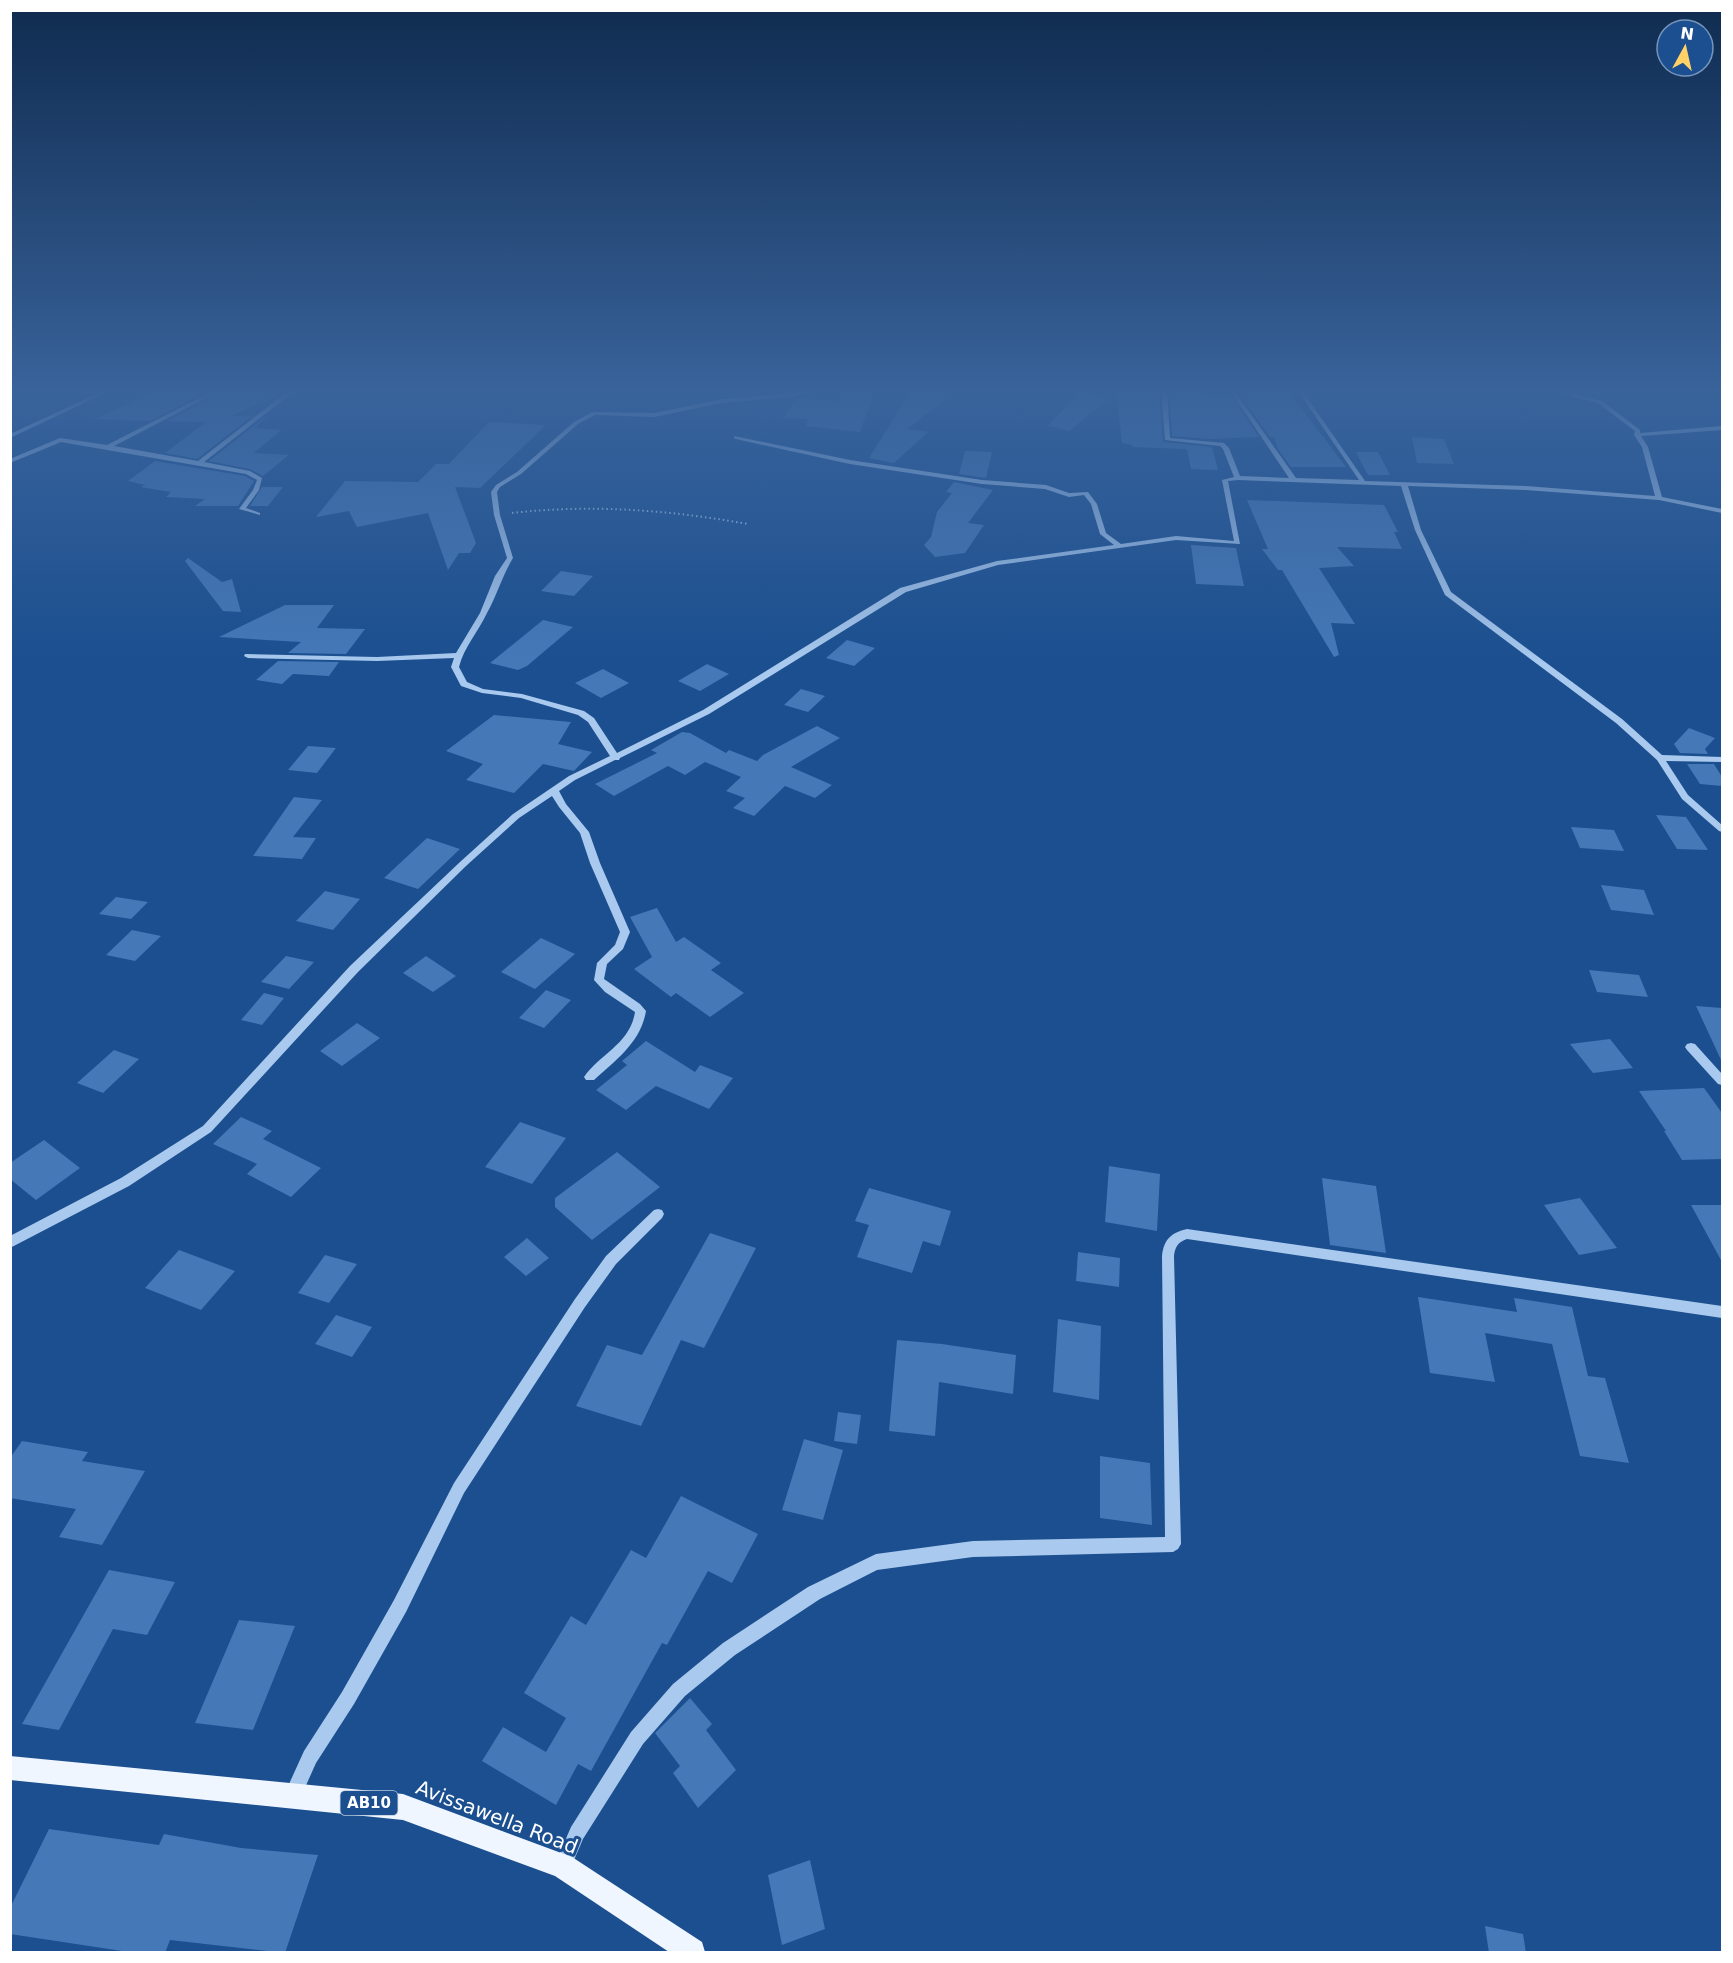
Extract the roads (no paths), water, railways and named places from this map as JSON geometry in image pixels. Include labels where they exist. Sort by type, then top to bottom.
[{"type":"main road","name":"Avissawella Road","points":[[10,1768],[403,1807],[563,1866],[692,1953]]},
{"type":"street","points":[[258,514],[242,509],[256,490],[259,481]]},
{"type":"street","points":[[507,481],[494,492],[497,515],[510,558],[499,576],[484,613],[458,655],[455,667],[468,687],[522,696],[581,713],[591,720],[616,758]]},
{"type":"street","points":[[973,481],[1046,487],[1069,495],[1086,493],[1094,504],[1103,534],[1120,546]]},
{"type":"street","points":[[10,1243],[125,1182],[207,1129],[354,969],[516,816],[572,778],[706,712],[903,590],[997,563],[1176,538],[1238,543],[1225,481]]},
{"type":"street","points":[[1315,481],[1526,489],[1659,498],[1722,511]]},
{"type":"street","points":[[1654,481],[1659,498]]},
{"type":"street","points":[[1404,484],[1418,530],[1448,593],[1619,721],[1660,758],[1685,797],[1722,829]]},
{"type":"street","points":[[248,656],[377,659],[458,655]]},
{"type":"street","points":[[1660,758],[1722,759]]},
{"type":"street","points":[[554,791],[584,832],[625,932],[619,947],[602,963],[599,980],[609,991],[628,998],[642,1011],[641,1023],[633,1036],[590,1077]]},
{"type":"street","points":[[1691,1047],[1722,1081]]},
{"type":"street","points":[[293,1795],[310,1756],[348,1698],[400,1606],[459,1488],[580,1303],[611,1260],[658,1214]]},
{"type":"street","points":[[563,1866],[578,1833],[637,1738],[679,1690],[729,1648],[814,1593],[876,1562],[973,1549],[1173,1544],[1168,1256],[1169,1245],[1176,1237],[1187,1234],[1264,1244],[1722,1312]]}]
